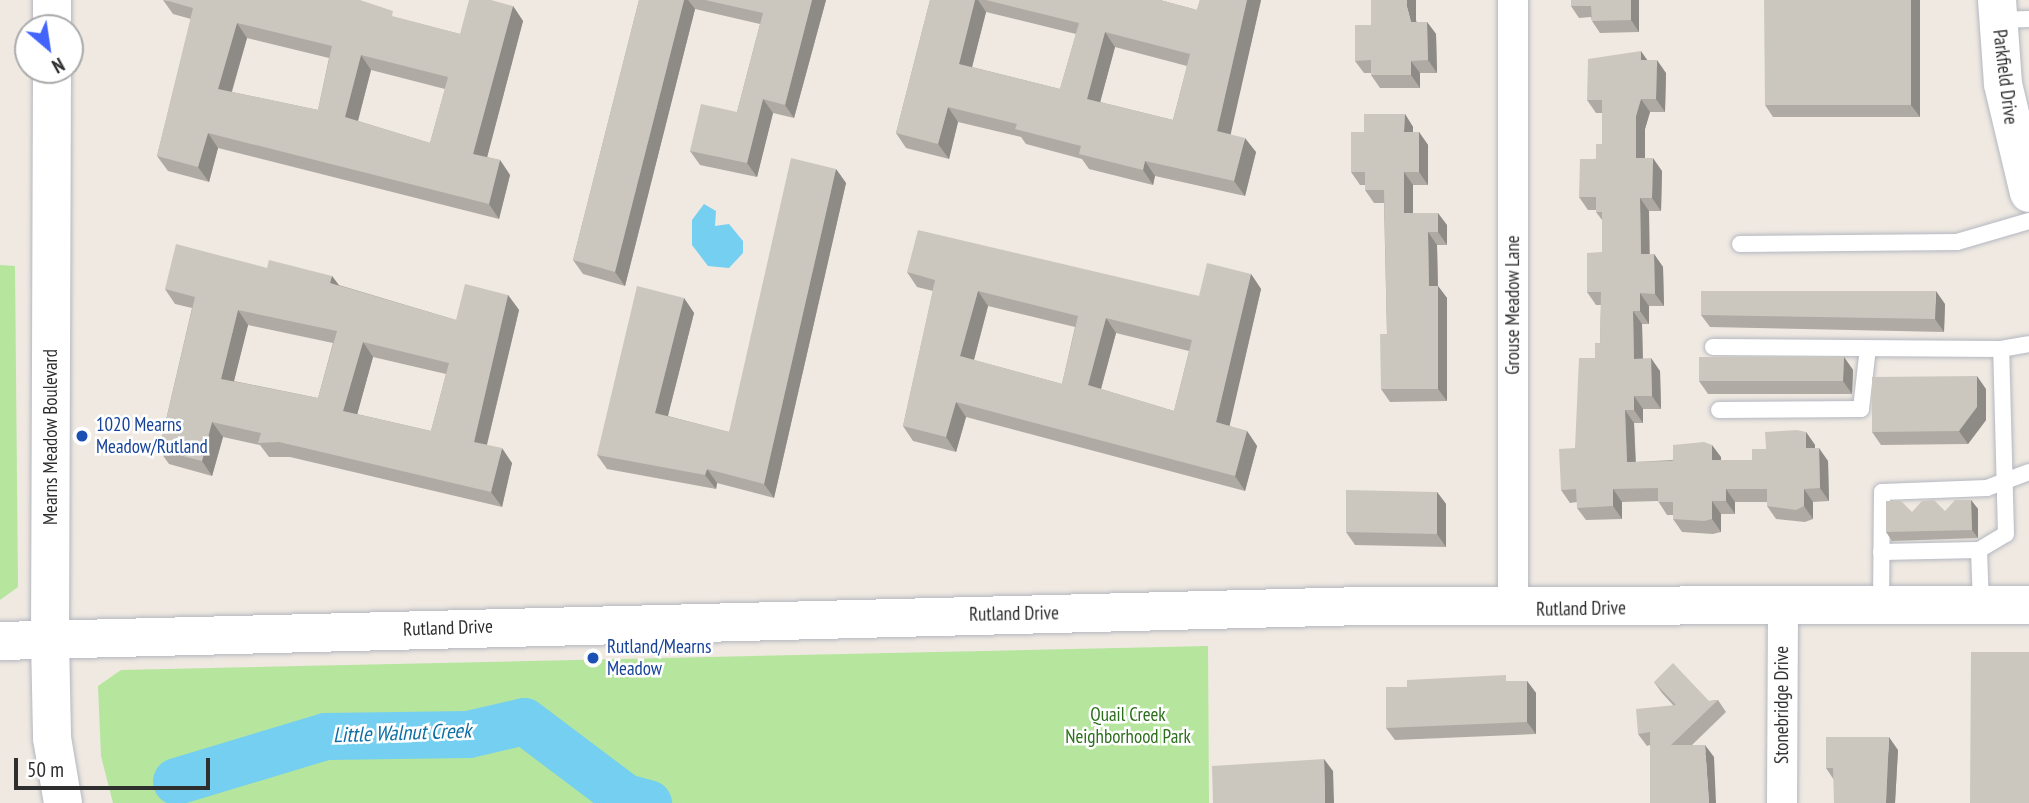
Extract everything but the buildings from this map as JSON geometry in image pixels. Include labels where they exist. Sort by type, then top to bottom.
[{"type":"street","name":"Grouse Meadow Lane","points":[[1513,0],[1513,610]]},
{"type":"street","name":"Parkfield Drive","points":[[2008,13],[2012,133],[2029,193]]},
{"type":"street","name":"Mearns Meadow Boulevard","points":[[52,84],[50,640],[52,738],[63,803]]},
{"type":"street","name":"Rutland Drive","points":[[0,641],[1368,606],[1513,610],[2029,605]]},
{"type":"street","name":"Stonebridge Drive","points":[[1782,803],[1783,607]]},
{"type":"lane","points":[[1740,244],[1956,242],[2029,221]]},
{"type":"lane","points":[[1713,347],[2001,349],[2029,344]]},
{"type":"lane","points":[[1719,410],[1861,409],[1868,348]]},
{"type":"lane","points":[[1881,552],[1918,546],[1951,545],[1979,550],[2006,534],[2001,349]]},
{"type":"lane","points":[[1881,606],[1882,492],[1951,489],[2003,482],[2029,472]]},
{"type":"lane","points":[[1951,489],[1951,509]]},
{"type":"lane","points":[[1918,490],[1918,510]]},
{"type":"lane","points":[[1979,550],[1981,606]]},
{"type":"green space","points":[[0,265],[15,266],[18,587],[0,600]]},
{"type":"green space","name":"Quail Creek Neighborhood Park","points":[[1208,646],[1209,803],[113,803],[101,756],[98,686],[121,670]]},
{"type":"water","points":[[704,204],[716,211],[715,226],[729,224],[743,241],[743,253],[729,268],[708,266],[692,245],[692,220]]},
{"type":"waterway","name":"Little Walnut Creek","points":[[176,781],[325,736],[468,734],[524,721],[625,797],[648,803]]},
{"type":"place","name":"1020 Mearns Meadow/Rutland","points":[[82,436]]},
{"type":"place","name":"Rutland/Mearns Meadow","points":[[593,658]]}]
